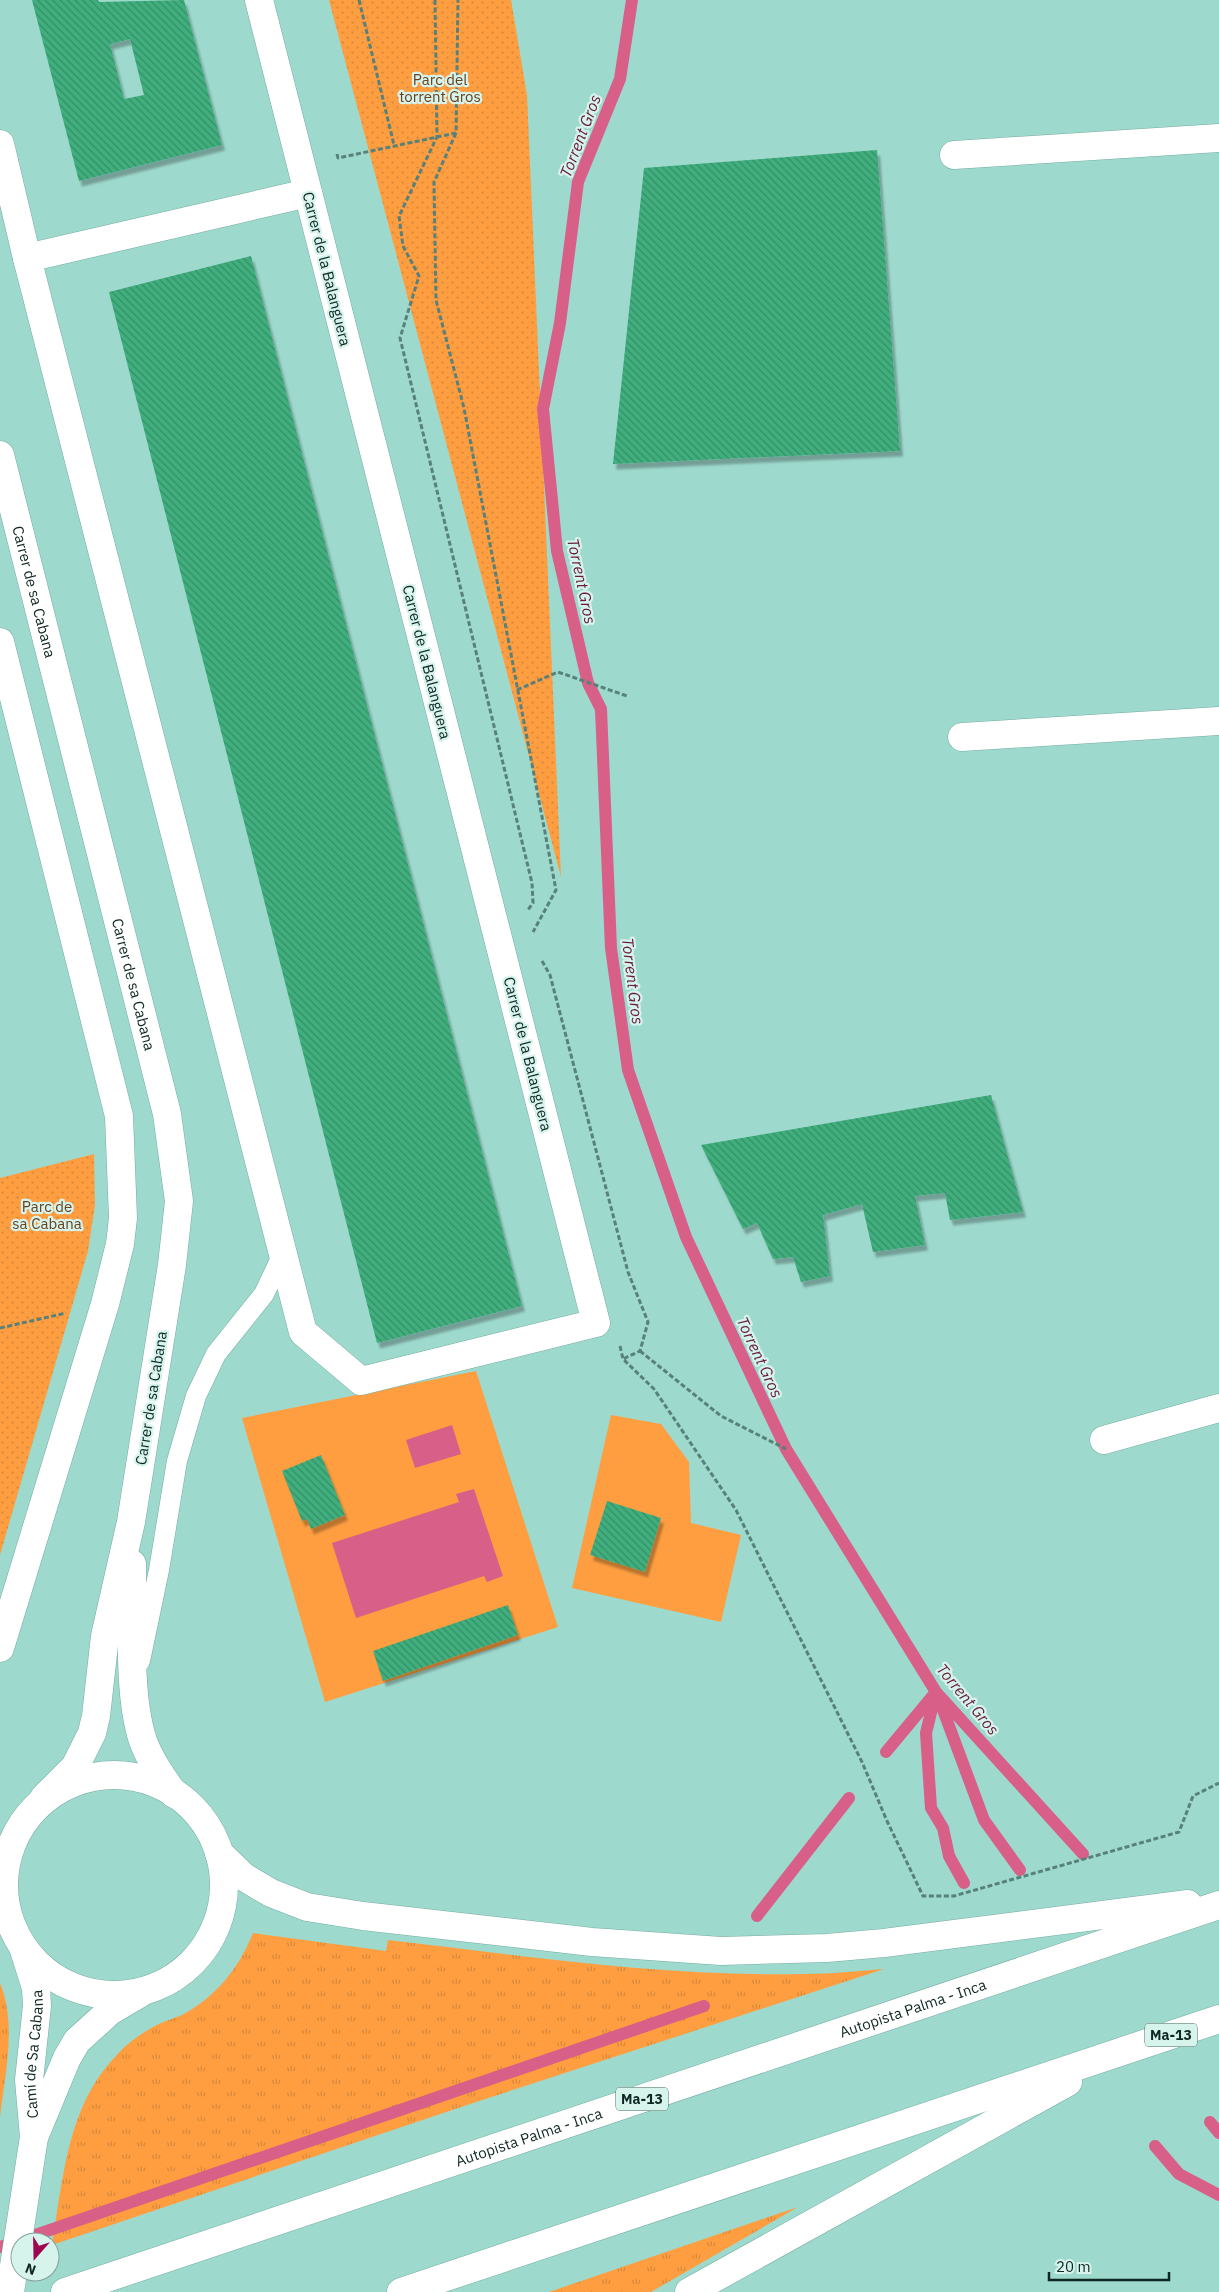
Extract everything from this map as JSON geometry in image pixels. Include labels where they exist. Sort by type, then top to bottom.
[{"type":"main road","name":"Carrer de la Balanguera","points":[[259,0],[596,1323],[361,1381],[303,1332],[284,1254]]},
{"type":"main road","points":[[954,155],[1219,138]]},
{"type":"main road","points":[[0,144],[27,258],[284,1254]]},
{"type":"main road","points":[[27,258],[308,193]]},
{"type":"main road","name":"Carrer de sa Cabana","points":[[0,455],[167,1114],[179,1201],[172,1265],[131,1522],[105,1636],[96,1716],[92,1733],[75,1767],[44,1798]]},
{"type":"main road","points":[[0,642],[119,1116],[123,1218],[120,1244],[105,1304],[0,1648]]},
{"type":"main road","points":[[962,737],[1219,721]]},
{"type":"main road","points":[[1104,1440],[1219,1408]]},
{"type":"main road","name":"Carrer de sa Cabana","points":[[131,1522],[134,1690],[137,1716],[143,1741],[157,1771],[180,1801]]},
{"type":"main road","points":[[2,1881],[18,1831],[44,1798],[69,1782],[94,1776],[118,1775],[142,1779],[159,1787],[180,1801],[203,1824],[219,1853],[244,1877],[271,1893],[307,1907],[355,1915],[582,1940],[721,1951],[827,1948],[875,1944],[1219,1900]]},
{"type":"main road","points":[[21,1944],[50,1972],[78,1986],[107,1993],[127,1994],[148,1990],[169,1982],[185,1972],[199,1956],[212,1935],[224,1894],[219,1853]]},
{"type":"main road","name":"Camí de Sa Cabana","points":[[2,1881],[11,1925],[31,1968],[37,1997],[29,2080],[34,2137],[10,2292]]},
{"type":"main road","name":"Autopista Palma - Inca","points":[[65,2292],[1219,1906]]},
{"type":"main road","name":"Camí de Sa Cabana","points":[[34,2137],[67,2058],[78,2041],[110,2011],[148,1990]]},
{"type":"main road","name":"Ma-13","points":[[401,2292],[1219,2019]]},
{"type":"main road","points":[[689,2292],[1122,2051]]},
{"type":"lane","points":[[134,1690],[159,1570],[178,1461],[196,1396],[216,1354],[264,1294],[284,1254]]},
{"type":"path","points":[[359,0],[394,145]]},
{"type":"path","points":[[435,0],[437,137],[399,216],[403,246],[419,276],[400,338],[532,883],[533,903],[522,918]]},
{"type":"path","points":[[458,0],[456,133],[434,182],[436,300],[464,408],[556,890],[529,939]]},
{"type":"path","points":[[335,148],[338,158],[456,133]]},
{"type":"path","points":[[517,690],[558,672],[627,696]]},
{"type":"path","points":[[537,954],[550,975],[628,1272],[648,1322],[640,1351],[624,1360]]},
{"type":"path","points":[[0,1328],[105,1304]]},
{"type":"path","points":[[618,1340],[624,1360],[654,1389],[736,1510],[862,1762],[887,1822],[923,1896],[954,1896],[1178,1832],[1192,1796],[1219,1783]]},
{"type":"path","points":[[640,1351],[721,1416],[786,1449]]},
{"type":"green space","name":"Parc del torrent Gros","points":[[329,0],[511,0],[527,95],[561,877]]},
{"type":"green space","name":"Parc de sa Cabana","points":[[94,1154],[95,1205],[88,1251],[0,1555],[0,1178]]},
{"type":"green space","points":[[476,1371],[558,1627],[325,1702],[242,1418]]},
{"type":"green space","points":[[611,1415],[661,1424],[689,1462],[691,1523],[741,1535],[721,1622],[572,1588]]},
{"type":"green space","points":[[253,1933],[386,1951],[388,1940],[544,1959],[700,1972],[814,1974],[884,1969],[473,2103],[60,2242],[60,2232],[54,2232],[64,2170],[77,2121],[86,2098],[99,2077],[120,2052],[136,2038],[155,2026],[182,2015],[205,2000],[233,1970]]},
{"type":"green space","points":[[0,1983],[5,1999],[9,2033],[7,2067],[0,2117]]},
{"type":"green space","points":[[798,2207],[651,2292],[549,2292]]},
{"type":"shaded area","points":[[452,1425],[461,1454],[415,1468],[406,1440]]},
{"type":"shaded area","points":[[474,1489],[503,1576],[487,1582],[484,1576],[356,1618],[332,1543],[459,1502],[456,1494]]},
{"type":"building","points":[[32,0],[98,0],[99,2],[184,0],[222,145],[79,181]],"holes":[[[130,39],[144,95],[124,99],[110,44]]]},
{"type":"building","points":[[877,150],[900,451],[613,464],[644,168]]},
{"type":"building","points":[[251,256],[522,1306],[377,1343],[109,292]]},
{"type":"building","points":[[991,1095],[1023,1212],[950,1220],[945,1193],[915,1196],[925,1245],[873,1252],[862,1204],[823,1215],[830,1276],[801,1282],[793,1257],[773,1259],[757,1223],[743,1229],[701,1145]]},
{"type":"building","points":[[321,1455],[345,1515],[311,1529],[307,1519],[302,1521],[282,1471]]},
{"type":"building","points":[[607,1501],[661,1518],[645,1572],[590,1555]]},
{"type":"building","points":[[508,1605],[518,1635],[383,1681],[373,1651]]},
{"type":"waterway","name":"Torrent Gros","points":[[632,0],[620,79],[578,182],[560,323],[543,409],[557,551],[588,683],[601,709],[611,948],[628,1070],[686,1237],[786,1449],[936,1692],[1083,1854]]},
{"type":"waterway","points":[[936,1692],[926,1733],[931,1808],[943,1828],[949,1856],[964,1883]]},
{"type":"waterway","points":[[886,1752],[935,1693]]},
{"type":"waterway","points":[[939,1699],[984,1820],[1020,1870]]},
{"type":"waterway","points":[[757,1916],[849,1798]]},
{"type":"waterway","points":[[0,2247],[704,2006]]},
{"type":"waterway","points":[[1210,2122],[1219,2133]]},
{"type":"waterway","points":[[1155,2146],[1179,2174],[1219,2195]]}]
